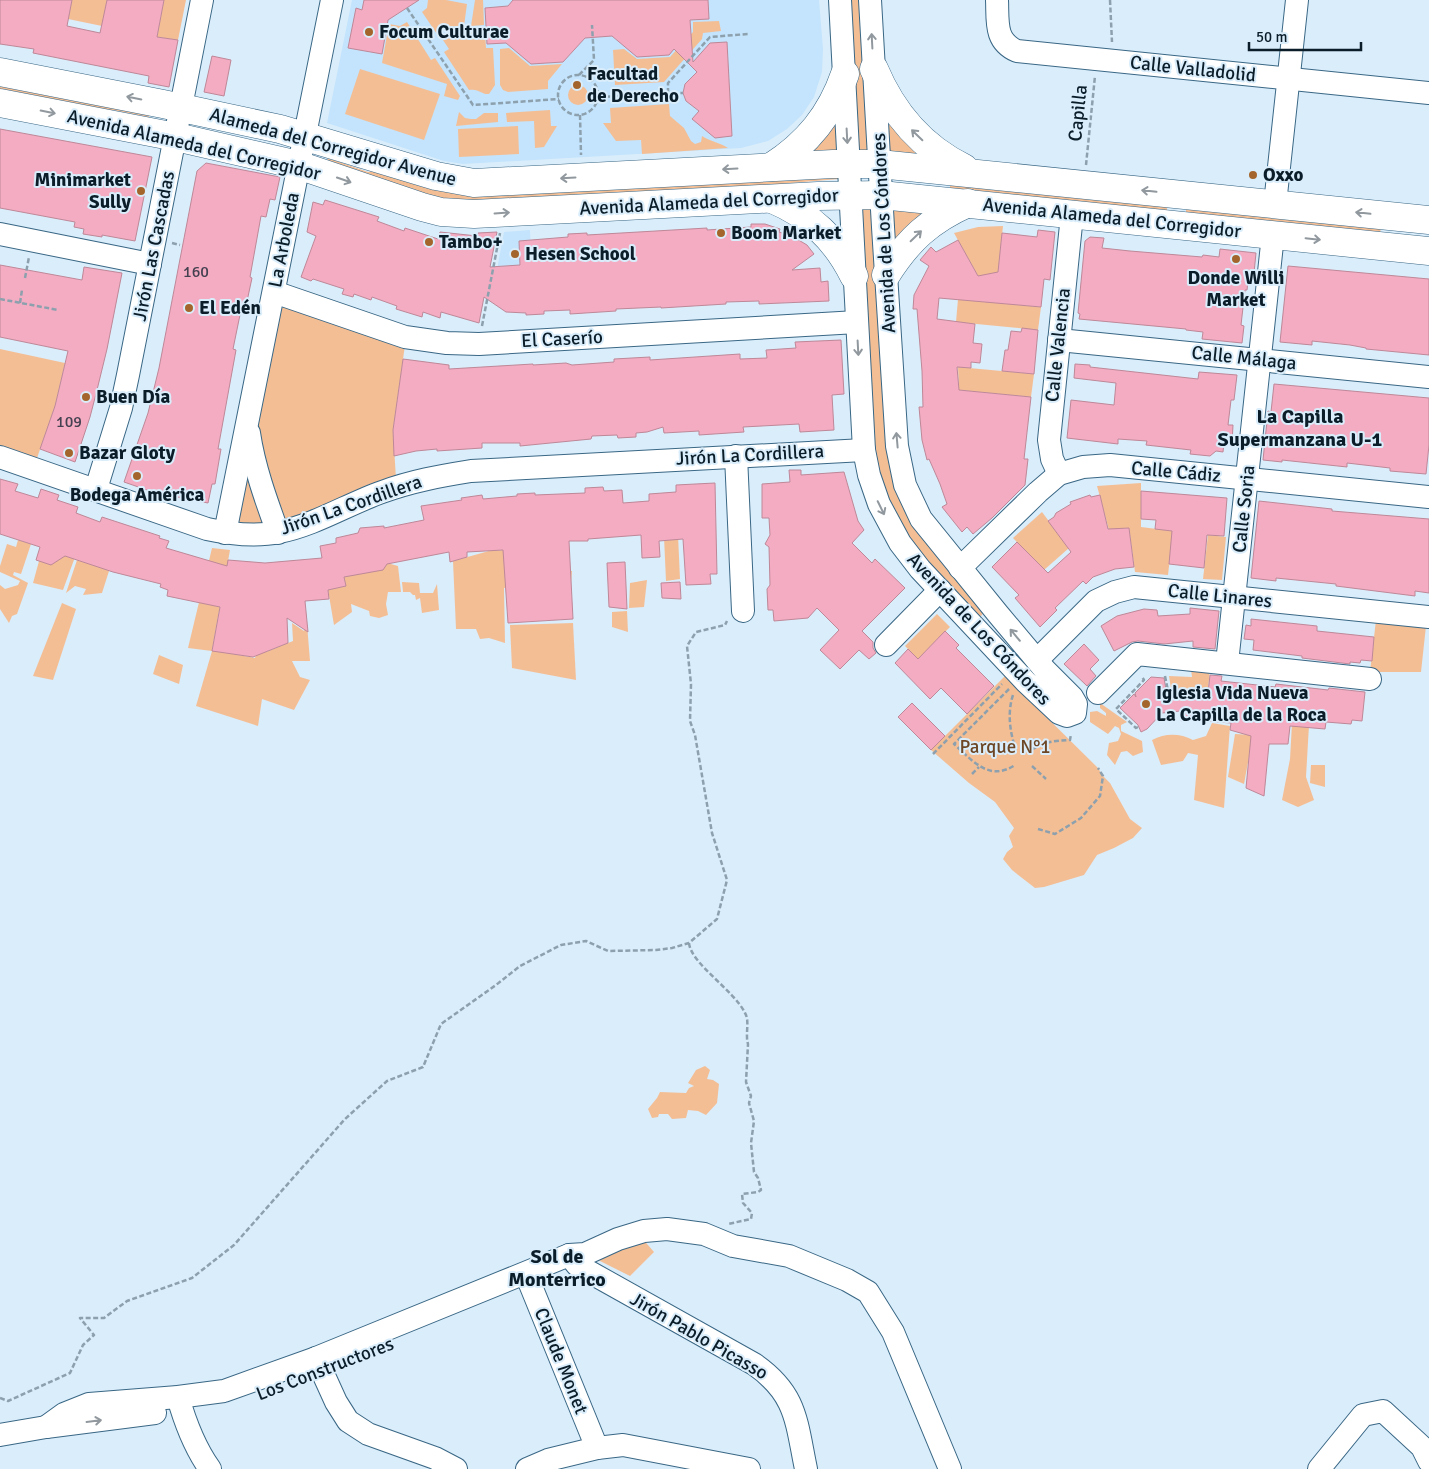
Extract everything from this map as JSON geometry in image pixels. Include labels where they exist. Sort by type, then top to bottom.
[{"type":"main road","points":[[874,69],[889,100],[911,128],[938,153],[972,172]]},
{"type":"main road","name":"Alameda del Corregidor Avenue","points":[[0,72],[264,125],[436,176],[474,183],[849,163]]},
{"type":"main road","points":[[771,167],[798,148],[819,126],[834,101],[845,74]]},
{"type":"main road","name":"Avenida Alameda del Corregidor","points":[[0,103],[176,137],[298,165],[441,212],[474,214],[881,195],[1429,251]]},
{"type":"main road","name":"Avenida Alameda del Corregidor","points":[[849,163],[944,169],[1429,220]]},
{"type":"main road","points":[[941,201],[944,169]]},
{"type":"main road","points":[[1174,224],[1177,194]]},
{"type":"main road","points":[[770,199],[801,214],[827,235],[842,254],[854,276]]},
{"type":"main road","points":[[886,274],[908,243],[922,230],[936,219],[968,203]]},
{"type":"main road","points":[[1388,246],[1391,216]]},
{"type":"street","name":"Jirón Las Cascadas","points":[[96,489],[121,408],[202,0]]},
{"type":"street","name":"La Arboleda","points":[[225,533],[332,0]]},
{"type":"street","name":"Avenida de Los Cóndores","points":[[840,0],[864,450],[869,475],[879,504],[900,543],[920,569],[979,632],[1015,683],[1059,713],[1068,716],[1074,713],[1076,704],[1072,697],[1036,660],[921,519],[905,485],[897,446],[870,0]]},
{"type":"street","name":"Calle Valladolid","points":[[997,0],[999,32],[1002,40],[1010,47],[1018,50],[1429,93]]},
{"type":"street","points":[[1275,204],[1298,0]]},
{"type":"street","name":"Calle Valencia","points":[[1059,474],[1052,459],[1048,440],[1072,214]]},
{"type":"street","points":[[0,234],[150,264]]},
{"type":"street","name":"Calle Soria","points":[[1227,663],[1273,235]]},
{"type":"street","name":"El Caserío","points":[[274,292],[405,336],[447,343],[479,344],[857,322]]},
{"type":"street","name":"Calle Málaga","points":[[1059,340],[1429,377]]},
{"type":"street","name":"La Arboleda","points":[[247,422],[252,452],[278,533]]},
{"type":"street","name":"Jirón La Cordillera","points":[[0,456],[207,528],[225,533],[251,534],[278,533],[381,492],[421,479],[462,472],[864,450]]},
{"type":"street","points":[[736,456],[742,603]]},
{"type":"street","name":"Calle Cádiz","points":[[960,568],[1059,474],[1083,467],[1110,465],[1429,497]]},
{"type":"street","name":"Calle Linares","points":[[1036,660],[1096,601],[1115,592],[1134,587],[1429,617]]},
{"type":"street","points":[[886,645],[940,590]]},
{"type":"street","points":[[979,632],[998,614]]},
{"type":"street","points":[[1098,693],[1137,654],[1370,679]]},
{"type":"street","name":"Los Constructores","points":[[0,1435],[161,1412],[180,1405],[225,1406],[319,1365],[529,1281],[618,1238],[644,1231],[667,1229],[704,1234],[733,1246],[789,1256],[846,1280],[868,1292],[893,1332],[950,1469]]},
{"type":"street","name":"Jirón Pablo Picasso","points":[[577,1258],[770,1375],[782,1388],[794,1410],[806,1469]]},
{"type":"street","name":"Claude Monet","points":[[529,1281],[597,1448]]},
{"type":"street","points":[[319,1365],[336,1402],[348,1422],[368,1434],[435,1458],[456,1469]]},
{"type":"street","points":[[180,1405],[201,1456],[210,1469]]},
{"type":"street","points":[[1319,1469],[1363,1415],[1383,1411],[1422,1448],[1429,1461]]},
{"type":"street","points":[[526,1469],[548,1460],[597,1448],[623,1445],[749,1469]]},
{"type":"path","name":"Capilla","points":[[1086,169],[1105,60],[1110,0]]},
{"type":"path","points":[[407,8],[472,105],[559,100]]},
{"type":"path","points":[[580,75],[594,60],[592,25]]},
{"type":"path","points":[[668,93],[668,83],[710,37],[748,34]]},
{"type":"path","points":[[573,75],[580,75],[596,84],[598,97],[592,109],[580,115],[568,111],[559,100],[562,82],[573,75]]},
{"type":"path","points":[[598,97],[683,93]]},
{"type":"path","points":[[580,115],[581,155]]},
{"type":"path","points":[[479,344],[504,212]]},
{"type":"path","points":[[25,278],[30,253]]},
{"type":"path","points":[[20,303],[22,290]]},
{"type":"path","points":[[0,299],[58,310]]},
{"type":"path","points":[[0,1398],[8,1401],[70,1373],[83,1345],[94,1335],[80,1318],[104,1318],[127,1301],[192,1278],[234,1245],[345,1118],[387,1081],[423,1067],[441,1024],[496,986],[520,966],[561,945],[586,941],[608,951],[656,950],[689,943],[717,919],[728,880],[712,833],[695,735],[690,721],[691,684],[687,646],[696,632],[725,625],[742,603]]},
{"type":"path","points":[[1166,676],[1169,696]]},
{"type":"path","points":[[1138,727],[1136,728],[1116,709],[1144,680]]},
{"type":"path","points":[[1015,683],[1010,725],[1016,750]]},
{"type":"path","points":[[933,754],[1015,683]]},
{"type":"path","points":[[1015,683],[954,744],[979,767],[988,771],[1000,771],[1015,765]]},
{"type":"path","points":[[1033,749],[1041,744],[1052,741],[1070,740]]},
{"type":"path","points":[[1032,766],[1046,779]]},
{"type":"path","points":[[972,774],[979,767]]},
{"type":"path","points":[[1038,829],[1055,834],[1081,818],[1100,796],[1103,776],[1098,768]]},
{"type":"path","points":[[689,943],[696,959],[729,991],[747,1015],[746,1085],[751,1096],[749,1103],[754,1121],[751,1143],[754,1172],[758,1178],[760,1192],[742,1194],[743,1203],[752,1213],[751,1219],[727,1225],[733,1246]]},
{"type":"shaded area","name":"Facultad de Derecho","points":[[352,0],[819,0],[823,49],[822,72],[814,97],[802,115],[787,129],[768,141],[741,148],[463,164],[444,161],[327,123]]},
{"type":"shaded area","name":"Hesen School","points":[[530,230],[532,278],[495,280],[504,232]]},
{"type":"green space","points":[[72,0],[107,0],[102,26],[68,19]]},
{"type":"green space","points":[[164,0],[186,0],[178,40],[157,37]]},
{"type":"green space","points":[[428,0],[446,0],[467,4],[464,26],[447,27],[437,34],[422,12],[427,8]]},
{"type":"green space","points":[[475,0],[483,0],[484,25],[471,26]]},
{"type":"green space","points":[[847,0],[863,0],[868,151],[858,150]]},
{"type":"green space","points":[[719,21],[721,31],[703,33],[702,39],[664,82],[615,85],[613,50],[624,49],[637,59],[670,57],[693,32],[693,22]]},
{"type":"green space","points":[[407,22],[431,60],[435,58],[460,96],[458,100],[444,96],[447,84],[382,63],[389,24],[400,26]]},
{"type":"green space","points":[[485,31],[486,48],[493,48],[495,85],[489,94],[469,90],[444,52],[449,49],[441,37],[448,33]]},
{"type":"green space","points":[[509,48],[530,66],[562,64],[548,81],[548,89],[508,92],[503,90],[500,85],[500,49]]},
{"type":"green space","points":[[360,69],[440,94],[424,140],[345,114]]},
{"type":"green space","points":[[0,81],[151,109],[149,117],[113,110],[97,115],[0,96]]},
{"type":"green space","points":[[574,85],[582,85],[588,91],[588,99],[582,105],[574,105],[568,99],[568,91]]},
{"type":"green space","points":[[669,104],[670,116],[684,128],[691,141],[695,144],[701,142],[702,136],[728,148],[642,154],[641,140],[616,141],[603,123],[611,123],[610,108]]},
{"type":"green space","points":[[550,110],[551,126],[557,126],[544,147],[535,148],[534,121],[507,122],[506,113]]},
{"type":"green space","points":[[885,110],[938,160],[890,156]]},
{"type":"green space","points":[[459,112],[465,118],[471,119],[476,119],[484,113],[498,113],[498,122],[456,126]]},
{"type":"green space","points":[[836,116],[840,150],[803,157]]},
{"type":"green space","points":[[518,126],[519,154],[459,157],[458,129]]},
{"type":"green space","points":[[328,158],[368,172],[383,169],[833,171],[839,179],[791,183],[788,185],[469,207],[325,167]]},
{"type":"green space","points":[[950,183],[1167,205],[1167,211],[950,190]]},
{"type":"green space","points":[[872,204],[888,437],[984,612],[981,616],[977,615],[933,571],[897,522],[874,460],[861,206]]},
{"type":"green space","points":[[891,206],[931,207],[895,249]]},
{"type":"green space","points":[[1186,208],[1381,227],[1380,233],[1186,213]]},
{"type":"green space","points":[[1003,226],[998,274],[978,276],[954,233],[978,227]]},
{"type":"green space","points":[[958,299],[1041,307],[1038,330],[956,322]]},
{"type":"green space","points":[[288,305],[405,345],[393,430],[396,479],[290,522],[281,517],[259,449],[259,412],[280,309]]},
{"type":"green space","points":[[0,349],[65,363],[55,406],[36,461],[0,449]]},
{"type":"green space","points":[[958,367],[1034,374],[1031,397],[959,390]]},
{"type":"green space","points":[[247,463],[266,523],[237,524]]},
{"type":"green space","points":[[1141,483],[1141,527],[1173,531],[1168,575],[1135,572],[1129,528],[1109,530],[1097,486]]},
{"type":"green space","points":[[1042,512],[1069,548],[1044,570],[1013,538]]},
{"type":"green space","points":[[678,535],[680,579],[666,581],[664,537]]},
{"type":"green space","points":[[1208,535],[1226,537],[1222,580],[1203,579]]},
{"type":"green space","points":[[18,540],[31,544],[21,574],[14,572],[13,575],[28,583],[17,614],[12,616],[9,623],[0,609],[0,585],[5,589],[18,585],[20,581],[0,572],[0,566],[7,544],[16,547]]},
{"type":"green space","points":[[66,544],[75,557],[63,590],[33,583],[39,561]]},
{"type":"green space","points":[[212,548],[230,550],[212,650],[255,658],[261,640],[266,640],[266,652],[293,641],[292,623],[304,631],[307,624],[310,661],[292,661],[300,677],[310,680],[294,710],[262,699],[258,726],[196,706],[212,651],[188,648]]},
{"type":"green space","points":[[506,550],[560,569],[572,571],[571,583],[504,588],[505,643],[489,638],[480,639],[476,629],[456,629],[453,561],[489,551]]},
{"type":"green space","points":[[77,560],[86,563],[88,561],[109,571],[102,593],[83,595],[86,589],[75,586],[66,593]]},
{"type":"green space","points":[[387,563],[398,566],[401,592],[388,592],[386,604],[388,615],[379,618],[370,616],[369,611],[351,604],[352,612],[334,625],[328,590],[346,586],[344,577],[379,568],[380,571]]},
{"type":"green space","points":[[647,580],[644,607],[629,608],[630,583]]},
{"type":"green space","points":[[402,582],[419,583],[420,593],[433,593],[437,584],[439,610],[422,613],[420,598],[416,600],[415,595],[410,592],[403,592]]},
{"type":"green space","points":[[62,603],[76,609],[53,680],[33,676]]},
{"type":"green space","points":[[627,611],[628,632],[612,627],[612,612]]},
{"type":"green space","points":[[937,614],[950,627],[918,659],[905,646]]},
{"type":"green space","points":[[1376,620],[1426,626],[1421,672],[1370,672]]},
{"type":"green space","points":[[573,623],[576,680],[512,668],[510,625]]},
{"type":"green space","points":[[159,655],[183,665],[179,684],[153,674]]},
{"type":"green space","points":[[1191,669],[1210,670],[1205,718],[1200,717],[1195,694],[1172,695],[1169,676],[1192,677]]},
{"type":"green space","name":"Parque N°1","points":[[1005,676],[1098,768],[1110,783],[1130,819],[1142,828],[1133,838],[1097,855],[1084,875],[1044,887],[1035,888],[1012,870],[1003,859],[1013,847],[1009,836],[1014,828],[995,802],[969,783],[931,750]]},
{"type":"green space","points":[[1100,703],[1127,722],[1121,725],[1121,731],[1142,741],[1143,752],[1133,756],[1127,751],[1121,752],[1115,765],[1107,755],[1109,743],[1118,741],[1121,734],[1119,728],[1115,726],[1108,734],[1090,722],[1090,712],[1097,711],[1106,716],[1106,713],[1100,708]]},
{"type":"green space","points":[[1212,723],[1230,726],[1224,808],[1194,800],[1198,755],[1188,753],[1183,761],[1161,765],[1152,740],[1172,735],[1183,736],[1193,740],[1206,736]]},
{"type":"green space","points":[[1292,723],[1309,725],[1306,777],[1314,800],[1298,807],[1282,800],[1290,759]]},
{"type":"green space","points":[[1235,734],[1253,735],[1244,784],[1228,777]]},
{"type":"green space","points":[[1311,765],[1325,765],[1325,787],[1310,783]]},
{"type":"green space","points":[[705,1066],[710,1070],[707,1079],[719,1084],[717,1103],[706,1115],[698,1111],[688,1110],[686,1118],[672,1119],[668,1114],[659,1114],[658,1117],[652,1118],[648,1109],[660,1092],[686,1093],[689,1088],[694,1086],[688,1083],[696,1070]]},
{"type":"green space","points":[[641,1237],[654,1252],[630,1276],[592,1257]]},
{"type":"building","points":[[0,0],[72,0],[67,26],[100,33],[107,0],[164,0],[157,37],[178,40],[169,87],[148,83],[149,76],[33,53],[34,49],[0,44]]},
{"type":"building","name":"Focum Culturae","points":[[364,0],[419,0],[388,20],[382,54],[348,48],[356,8],[362,10]]},
{"type":"building","points":[[513,0],[708,0],[709,19],[690,20],[693,62],[710,43],[727,42],[732,136],[715,138],[692,119],[699,111],[686,101],[683,93],[685,84],[697,72],[674,49],[669,55],[637,57],[612,36],[585,38],[563,62],[531,64],[506,43],[487,44],[485,8],[508,6]]},
{"type":"building","points":[[212,56],[231,60],[224,96],[204,92]]},
{"type":"building","points":[[0,129],[152,157],[135,241],[102,235],[102,237],[83,234],[84,229],[74,227],[75,222],[0,208]]},
{"type":"building","points":[[206,163],[280,177],[275,200],[270,199],[266,217],[261,216],[250,277],[252,278],[246,306],[242,305],[233,349],[236,350],[218,449],[221,449],[215,484],[212,484],[208,503],[171,496],[170,498],[124,482],[148,413],[159,368],[197,171]]},
{"type":"building","points":[[325,200],[379,217],[377,221],[404,231],[405,228],[438,239],[440,232],[477,236],[478,233],[497,232],[490,267],[520,265],[519,241],[568,237],[568,234],[587,233],[587,235],[707,228],[707,230],[751,227],[751,224],[765,224],[780,229],[779,232],[790,235],[807,245],[814,254],[792,270],[820,268],[821,282],[828,281],[829,301],[759,304],[759,301],[726,302],[726,304],[616,309],[616,311],[570,314],[570,310],[544,311],[544,314],[526,315],[526,313],[506,312],[484,297],[479,323],[441,312],[440,318],[423,312],[422,317],[396,309],[397,306],[372,297],[371,300],[354,294],[353,297],[342,294],[344,289],[301,277],[316,236],[307,232],[313,202],[323,205]]},
{"type":"building","points":[[1038,230],[1055,232],[1050,280],[1044,279],[1041,307],[939,298],[937,319],[975,324],[973,343],[982,344],[980,363],[971,362],[971,368],[957,367],[959,390],[1031,397],[1024,459],[1028,459],[1025,485],[973,534],[967,527],[962,532],[942,507],[947,504],[929,459],[927,460],[922,440],[919,407],[923,407],[922,371],[917,309],[913,309],[914,295],[929,266],[920,260],[931,247],[936,252],[958,240],[978,276],[998,272],[1002,233],[1037,237]]},
{"type":"building","points":[[1090,237],[1104,238],[1102,248],[1130,251],[1202,257],[1203,255],[1219,257],[1220,249],[1256,253],[1254,273],[1249,272],[1247,290],[1245,290],[1241,325],[1244,326],[1242,343],[1202,339],[1203,332],[1186,329],[1079,319],[1085,241]]},
{"type":"building","points":[[0,265],[82,280],[84,267],[122,273],[96,394],[75,462],[40,449],[55,406],[68,351],[0,337]]},
{"type":"building","points":[[1288,266],[1429,279],[1429,355],[1366,349],[1350,345],[1312,341],[1312,345],[1280,342]]},
{"type":"building","points":[[1022,328],[1038,330],[1034,374],[1002,371],[1005,350],[1008,350],[1011,331],[1021,332]]},
{"type":"building","points":[[841,340],[844,394],[832,395],[834,430],[800,432],[799,424],[743,427],[744,432],[699,435],[699,431],[664,433],[663,427],[636,433],[636,437],[618,438],[617,435],[592,436],[591,439],[520,446],[520,443],[482,443],[482,448],[437,451],[437,449],[394,456],[393,430],[403,359],[449,365],[449,369],[533,364],[566,363],[572,365],[614,362],[614,359],[650,357],[650,360],[740,354],[740,359],[767,358],[766,350],[796,348],[795,342]]},
{"type":"building","points":[[1075,364],[1198,379],[1199,372],[1237,375],[1228,425],[1233,425],[1232,443],[1224,442],[1223,452],[1216,451],[1210,456],[1190,454],[1191,450],[1146,445],[1147,441],[1118,439],[1118,444],[1067,438],[1071,400],[1114,405],[1116,383],[1074,378]]},
{"type":"building","points":[[1274,384],[1429,398],[1429,445],[1426,474],[1390,471],[1390,468],[1347,463],[1347,467],[1282,460],[1282,462],[1263,460],[1268,411],[1271,412]]},
{"type":"building","points":[[789,470],[801,470],[801,475],[844,472],[858,521],[864,530],[852,543],[872,563],[875,559],[905,588],[862,631],[873,642],[873,648],[876,653],[869,659],[859,650],[840,669],[820,650],[839,630],[817,608],[808,618],[774,621],[773,610],[768,610],[767,589],[770,585],[769,547],[765,544],[770,535],[769,518],[762,518],[762,484],[790,482]]},
{"type":"building","points":[[0,479],[18,484],[15,491],[38,498],[41,489],[59,495],[57,500],[78,507],[76,513],[100,522],[102,517],[160,536],[159,538],[169,541],[166,548],[227,566],[228,560],[265,563],[322,558],[320,546],[336,543],[336,538],[358,533],[360,528],[384,526],[384,528],[424,520],[421,506],[462,500],[461,498],[482,495],[483,499],[517,496],[517,494],[585,493],[585,488],[603,487],[604,491],[622,490],[623,503],[649,501],[649,494],[676,492],[676,485],[715,483],[717,574],[710,574],[711,584],[686,585],[683,539],[659,541],[660,557],[642,558],[641,535],[588,539],[588,541],[569,541],[573,619],[508,623],[503,550],[467,552],[467,557],[450,562],[449,552],[387,564],[383,570],[344,577],[346,586],[328,590],[329,599],[305,601],[308,632],[287,618],[288,643],[253,657],[212,651],[220,607],[167,596],[168,590],[160,587],[161,584],[113,572],[65,556],[51,565],[36,560],[40,547],[0,534]]},
{"type":"building","points":[[1141,491],[1227,498],[1224,536],[1207,535],[1204,568],[1169,564],[1172,531],[1155,529],[1156,520],[1141,519]]},
{"type":"building","points":[[1090,495],[1091,497],[1100,495],[1108,529],[1129,528],[1134,567],[1115,569],[1093,577],[1086,584],[1083,581],[1055,608],[1057,610],[1040,627],[1015,598],[1019,595],[992,567],[1017,542],[1048,573],[1071,552],[1048,521],[1056,513],[1071,504],[1070,502]]},
{"type":"building","points":[[1259,501],[1332,509],[1332,511],[1429,519],[1429,593],[1415,591],[1415,596],[1336,586],[1336,584],[1276,578],[1276,581],[1251,578]]},
{"type":"building","points":[[625,562],[627,609],[609,607],[607,563]]},
{"type":"building","points":[[680,582],[681,599],[662,598],[661,583]]},
{"type":"building","points":[[1190,608],[1219,611],[1215,649],[1193,647],[1193,641],[1164,644],[1138,641],[1114,651],[1101,626],[1117,616],[1144,609],[1157,610],[1158,616],[1190,614]]},
{"type":"building","points":[[1251,619],[1317,626],[1317,631],[1374,637],[1372,661],[1361,660],[1360,663],[1350,662],[1350,664],[1253,650],[1254,640],[1244,639],[1246,625],[1251,626]]},
{"type":"building","points":[[945,631],[959,645],[956,648],[994,686],[967,714],[941,688],[930,699],[895,663],[908,649],[918,659]]},
{"type":"building","points":[[1084,644],[1099,660],[1090,669],[1096,676],[1087,686],[1064,664]]},
{"type":"building","points":[[1210,675],[1222,676],[1221,681],[1275,687],[1276,684],[1365,692],[1362,721],[1352,720],[1351,724],[1326,722],[1325,729],[1290,726],[1288,744],[1269,744],[1264,796],[1246,788],[1251,736],[1230,730],[1231,723],[1205,721],[1205,718],[1181,721],[1180,711],[1162,713],[1147,729],[1141,732],[1138,725],[1120,708],[1134,694],[1136,697],[1135,693],[1151,677],[1164,678],[1167,695],[1208,693]]},
{"type":"building","points":[[912,703],[945,736],[931,750],[898,717]]},
{"type":"place","name":"Focum Culturae","points":[[369,32]]},
{"type":"place","name":"Facultad de Derecho","points":[[577,85]]},
{"type":"place","name":"Oxxo","points":[[1253,175]]},
{"type":"place","name":"Minimarket Sully","points":[[141,191]]},
{"type":"place","name":"Boom Market","points":[[721,233]]},
{"type":"place","name":"Tambo+","points":[[429,242]]},
{"type":"place","name":"Hesen School","points":[[515,254]]},
{"type":"place","name":"Donde Willi Market","points":[[1236,259]]},
{"type":"place","name":"El Edén","points":[[189,308]]},
{"type":"place","name":"Buen Día","points":[[86,397]]},
{"type":"place","name":"Bazar Gloty","points":[[69,453]]},
{"type":"place","name":"Bodega América","points":[[137,476]]},
{"type":"place","name":"Iglesia Vida Nueva La Capilla de la Roca","points":[[1146,704]]},
{"type":"district","name":"La Capilla Supermanzana U-1","points":[[1300,428]]},
{"type":"district","name":"Sol de Monterrico","points":[[557,1268]]}]
